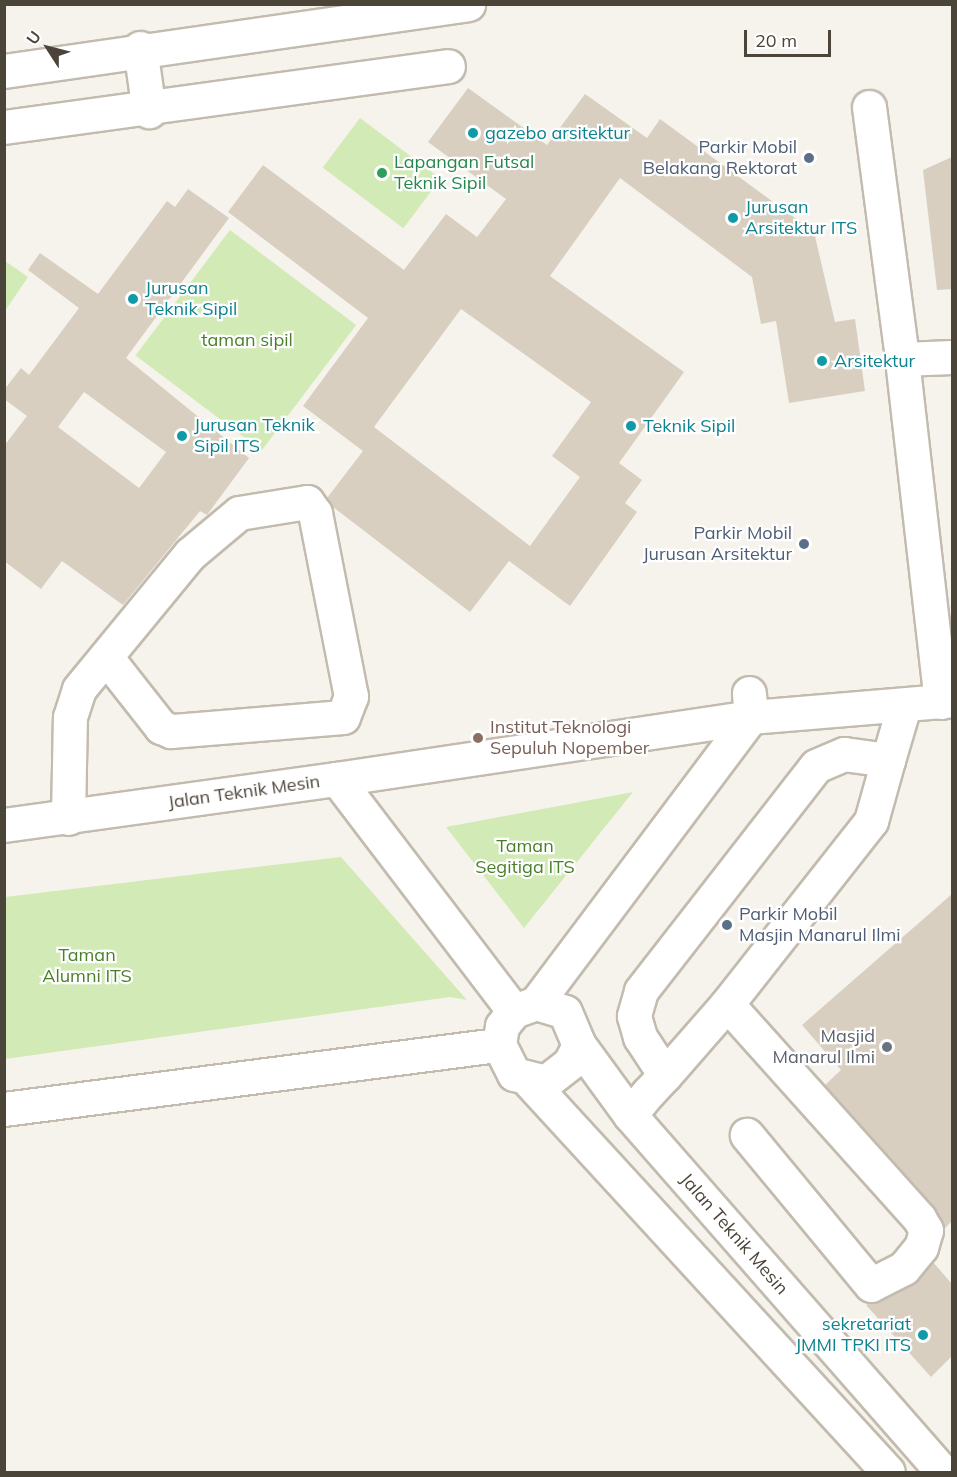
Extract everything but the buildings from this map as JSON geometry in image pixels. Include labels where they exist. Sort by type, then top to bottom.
[{"type":"lane","points":[[4,71],[141,48],[468,4]]},
{"type":"lane","points":[[141,48],[149,111]]},
{"type":"lane","points":[[4,127],[149,111],[448,66]]},
{"type":"lane","points":[[337,779],[750,705],[904,706],[947,701],[942,621],[902,359],[869,107]]},
{"type":"lane","points":[[902,359],[952,357]]},
{"type":"lane","points":[[68,818],[70,717],[79,689],[190,554],[239,513],[308,502],[315,513],[351,696],[343,717],[171,731],[161,727],[106,657]]},
{"type":"lane","points":[[750,705],[525,1007],[502,1026],[499,1045],[514,1074],[530,1082],[888,1473]]},
{"type":"lane","points":[[630,1115],[727,1004],[871,821],[904,706]]},
{"type":"lane","points":[[665,1075],[640,1037],[634,1016],[641,991],[816,766],[844,754],[888,760]]},
{"type":"lane","name":"Jalan Teknik Mesin","points":[[4,825],[68,818],[337,779],[525,1007]]},
{"type":"lane","points":[[727,1004],[919,1218],[926,1230],[921,1247],[904,1268],[871,1286],[747,1135]]},
{"type":"lane","points":[[525,1007],[565,1012],[579,1045],[558,1075],[530,1082]]},
{"type":"lane","points":[[4,1108],[499,1045]]},
{"type":"lane","name":"Jalan Teknik Mesin","points":[[579,1045],[630,1115],[942,1473]]},
{"type":"green space","name":"Lapangan Futsal Teknik Sipil","points":[[360,118],[441,179],[403,228],[323,168]]},
{"type":"green space","name":"taman sipil","points":[[230,230],[356,325],[262,450],[136,355]]},
{"type":"green space","points":[[5,261],[28,277],[5,311]]},
{"type":"green space","name":"Taman Segitiga ITS","points":[[633,792],[524,928],[446,827]]},
{"type":"green space","name":"Taman Alumni ITS","points":[[341,857],[467,1000],[450,997],[5,1059],[5,897]]},
{"type":"place","name":"gazebo arsitektur","points":[[473,133]]},
{"type":"place","name":"Parkir Mobil Belakang Rektorat","points":[[809,158]]},
{"type":"place","name":"Lapangan Futsal Teknik Sipil","points":[[382,173]]},
{"type":"place","name":"Jurusan Arsitektur ITS","points":[[733,218]]},
{"type":"place","name":"Jurusan Teknik Sipil","points":[[133,299]]},
{"type":"place","name":"Arsitektur","points":[[822,361]]},
{"type":"place","name":"Teknik Sipil","points":[[631,426]]},
{"type":"place","name":"Jurusan Teknik Sipil ITS","points":[[182,436]]},
{"type":"place","name":"Parkir Mobil Jurusan Arsitektur","points":[[804,544]]},
{"type":"place","name":"Institut Teknologi Sepuluh Nopember","points":[[478,738]]},
{"type":"place","name":"Parkir Mobil Masjin Manarul Ilmi","points":[[727,925]]},
{"type":"place","name":"Masjid Manarul Ilmi","points":[[887,1047]]},
{"type":"place","name":"sekretariat JMMI TPKI ITS","points":[[923,1335]]}]
